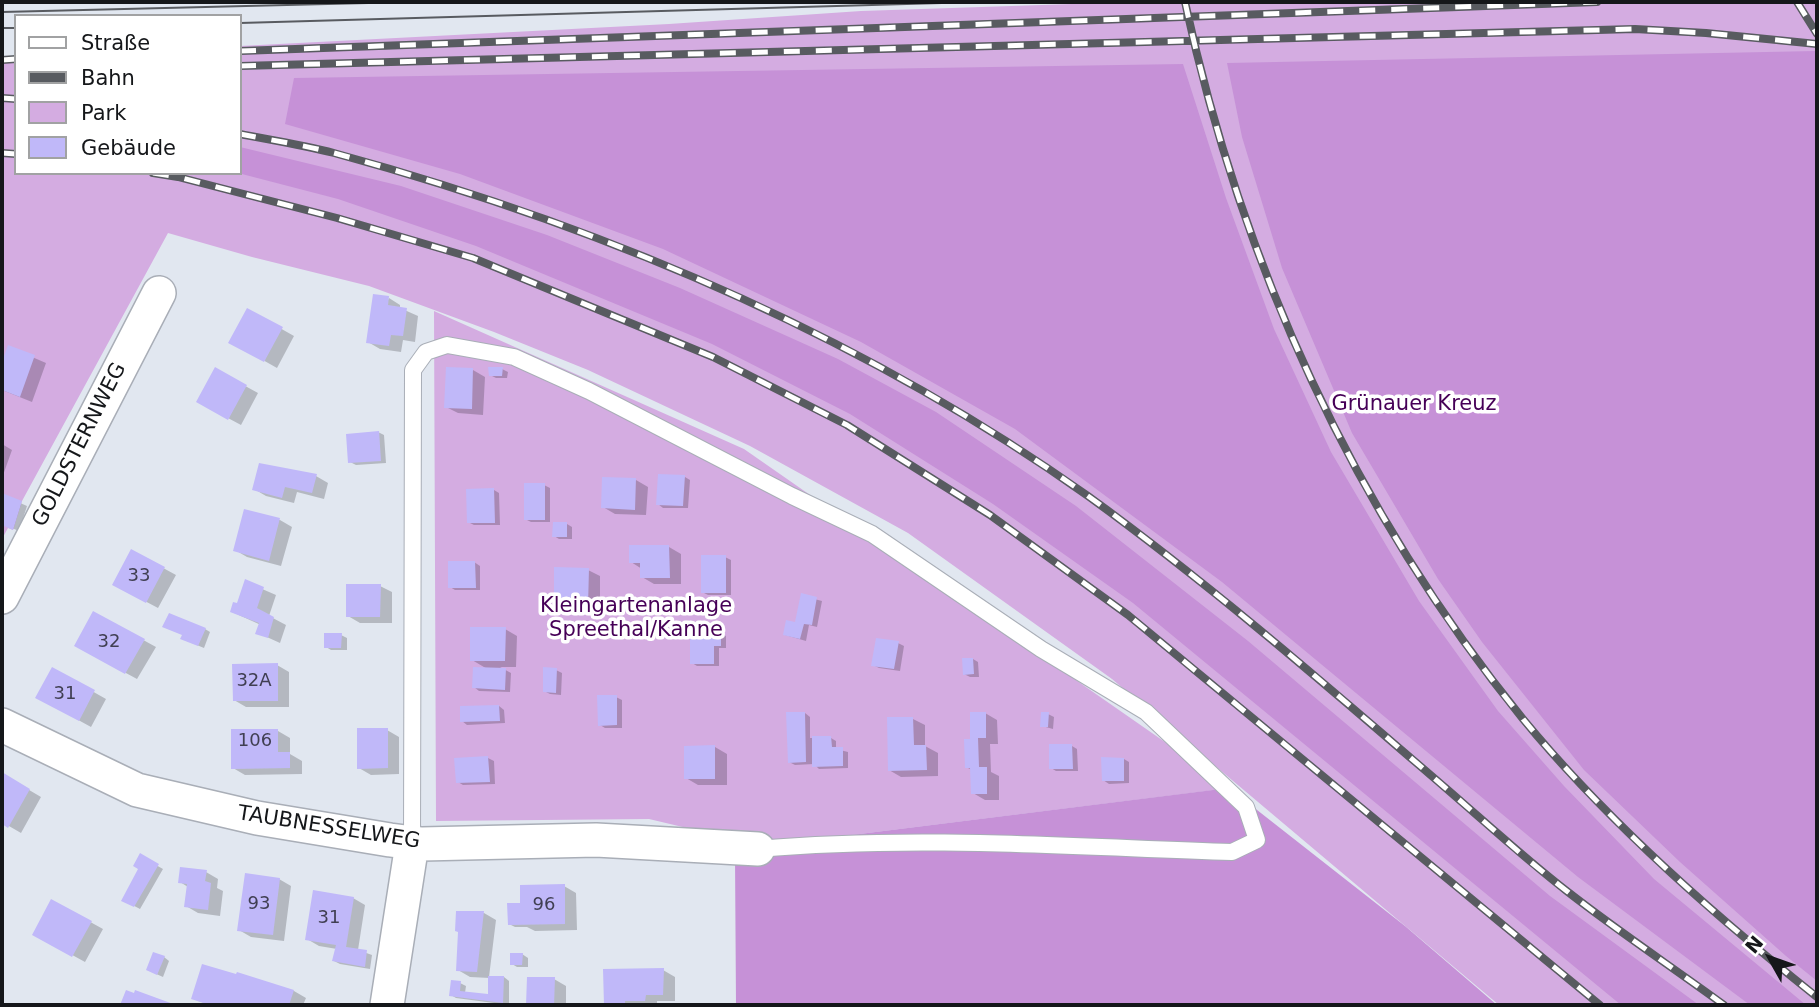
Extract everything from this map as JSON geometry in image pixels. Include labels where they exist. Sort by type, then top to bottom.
[{"type":"street","name":"GOLDSTERNWEG","points":[[2,597],[159,293]]},
{"type":"street","name":"TAUBNESSELWEG","points":[[2,725],[137,790],[257,818],[412,844],[596,840],[758,849]]},
{"type":"street","points":[[387,1005],[412,844]]},
{"type":"lane","points":[[412,844],[413,370],[426,352],[447,345],[514,357],[589,391],[792,496],[872,534],[1041,649],[1146,712],[1246,807],[1257,840],[1232,852],[975,843],[814,844],[758,849]]},
{"type":"green space","name":"Grünauer Kreuz","points":[[1132,2],[1817,2],[1817,1005],[1499,1005],[1112,679],[908,533],[750,446],[588,370],[369,286],[168,233],[22,501],[13,530],[8,528],[2,539],[2,57],[14,57],[14,175],[242,175],[242,46],[669,24],[861,11]]},
{"type":"green space","points":[[1815,51],[1817,981],[1680,862],[1584,770],[1482,642],[1438,579],[1352,433],[1282,268],[1242,137],[1227,63]]},
{"type":"green space","points":[[1183,64],[1226,198],[1274,329],[1331,452],[1419,601],[1498,711],[1564,786],[1654,879],[1806,1005],[1750,1005],[1578,877],[1222,582],[1015,429],[861,342],[663,249],[460,174],[285,124],[294,78]]},
{"type":"green space","points":[[242,147],[401,186],[547,235],[680,288],[838,359],[936,412],[1076,506],[1248,641],[1550,896],[1699,1005],[1621,1005],[1133,603],[993,504],[850,414],[712,344],[476,246],[338,199],[242,174]]},
{"type":"green space","name":"Kleingartenanlage Spreethal/Kanne","points":[[434,311],[744,449],[1231,788],[763,846],[649,819],[436,821]]},
{"type":"green space","points":[[1229,788],[1405,926],[1497,1005],[736,1005],[735,857],[763,846]]},
{"type":"building","points":[[373,294],[389,296],[388,305],[407,308],[403,336],[391,335],[389,346],[366,343]]},
{"type":"building","points":[[247,308],[283,327],[264,362],[228,343]]},
{"type":"building","points":[[8,345],[35,355],[20,397],[2,390],[2,362]]},
{"type":"building","points":[[215,367],[247,385],[228,420],[196,402]]},
{"type":"building","points":[[446,367],[473,368],[472,409],[444,408]]},
{"type":"building","points":[[488,367],[503,367],[502,376],[489,376]]},
{"type":"building","points":[[379,431],[381,461],[348,463],[346,434]]},
{"type":"building","points":[[259,463],[317,474],[312,493],[285,487],[282,498],[252,490]]},
{"type":"building","points":[[658,474],[685,475],[683,506],[656,505]]},
{"type":"building","points":[[602,477],[636,478],[635,510],[601,508]]},
{"type":"building","points":[[524,483],[545,483],[545,520],[524,520]]},
{"type":"building","points":[[494,488],[495,523],[467,523],[466,489]]},
{"type":"building","points":[[2,493],[22,501],[13,530],[2,525]]},
{"type":"building","points":[[244,509],[280,518],[269,561],[233,551]]},
{"type":"building","points":[[553,522],[567,522],[567,537],[552,537]]},
{"type":"building","points":[[629,545],[669,545],[670,578],[640,578],[640,563],[629,563]]},
{"type":"building","points":[[131,549],[165,567],[146,603],[112,585]]},
{"type":"building","points":[[701,555],[726,555],[726,593],[701,593]]},
{"type":"building","points":[[448,561],[475,561],[476,588],[448,588]]},
{"type":"building","points":[[554,567],[589,568],[588,607],[554,607]]},
{"type":"building","points":[[245,579],[264,587],[257,608],[274,617],[268,638],[255,634],[259,623],[230,612],[233,602],[237,603]]},
{"type":"building","points":[[346,584],[381,584],[380,617],[346,617]]},
{"type":"building","points":[[801,593],[817,597],[812,625],[804,624],[800,639],[783,635],[786,620],[795,622]]},
{"type":"building","points":[[93,611],[145,639],[125,674],[74,646]]},
{"type":"building","points":[[169,613],[206,628],[198,646],[180,639],[182,635],[162,627]]},
{"type":"building","points":[[470,627],[506,627],[505,661],[470,661]]},
{"type":"building","points":[[690,631],[721,631],[721,646],[714,646],[714,664],[690,664]]},
{"type":"building","points":[[324,633],[342,633],[341,648],[324,648]]},
{"type":"building","points":[[876,638],[899,641],[894,669],[871,666]]},
{"type":"building","points":[[962,658],[973,658],[974,674],[963,675]]},
{"type":"building","points":[[278,663],[278,701],[233,701],[232,664]]},
{"type":"building","points":[[52,667],[95,690],[79,721],[35,698]]},
{"type":"building","points":[[473,667],[506,668],[505,690],[472,688]]},
{"type":"building","points":[[543,667],[557,668],[556,693],[543,692]]},
{"type":"building","points":[[597,695],[617,695],[617,725],[598,726]]},
{"type":"building","points":[[499,705],[500,721],[460,722],[460,706]]},
{"type":"building","points":[[786,712],[805,712],[806,762],[788,763]]},
{"type":"building","points":[[970,712],[986,712],[986,738],[978,738],[979,767],[987,767],[987,794],[971,794],[970,768],[965,768],[964,739],[970,739]]},
{"type":"building","points":[[1041,712],[1049,712],[1048,727],[1040,727]]},
{"type":"building","points":[[887,717],[913,717],[914,745],[926,745],[927,770],[888,771]]},
{"type":"building","points":[[357,728],[388,728],[388,768],[357,769]]},
{"type":"building","points":[[231,729],[278,729],[278,752],[290,752],[290,768],[231,769]]},
{"type":"building","points":[[812,736],[831,736],[832,747],[843,747],[843,766],[812,767]]},
{"type":"building","points":[[1049,744],[1072,744],[1073,769],[1049,769]]},
{"type":"building","points":[[715,745],[715,779],[684,779],[684,746]]},
{"type":"building","points":[[488,756],[490,782],[456,783],[454,758]]},
{"type":"building","points":[[1101,757],[1124,758],[1124,781],[1102,781]]},
{"type":"building","points":[[2,772],[30,789],[8,828],[2,824]]},
{"type":"building","points":[[140,853],[159,864],[134,907],[121,901],[138,869],[133,866]]},
{"type":"building","points":[[180,867],[207,870],[205,881],[211,883],[208,910],[184,907],[187,884],[178,883]]},
{"type":"building","points":[[245,873],[280,878],[273,935],[237,931]]},
{"type":"building","points":[[565,884],[565,924],[508,925],[507,903],[520,903],[520,885]]},
{"type":"building","points":[[313,890],[354,897],[346,947],[367,950],[365,967],[332,961],[336,945],[305,940]]},
{"type":"building","points":[[51,899],[92,921],[72,957],[32,935]]},
{"type":"building","points":[[456,911],[484,911],[477,972],[456,971]]},
{"type":"building","points":[[153,952],[165,956],[157,975],[146,970]]},
{"type":"building","points":[[510,953],[523,953],[522,965],[510,965]]},
{"type":"building","points":[[202,964],[294,990],[289,1005],[210,1005],[191,999]]},
{"type":"building","points":[[664,968],[663,995],[646,995],[645,1001],[625,1001],[625,1005],[604,1005],[603,969]]},
{"type":"building","points":[[488,976],[504,976],[503,1003],[449,996],[451,980],[461,981],[460,991],[488,994]]},
{"type":"building","points":[[527,977],[555,977],[554,1005],[526,1005]]},
{"type":"building","points":[[126,990],[134,993],[135,990],[176,1005],[120,1005]]},
{"type":"tram line","points":[[2,12],[409,2]]},
{"type":"tram line","points":[[242,23],[977,2]]},
{"type":"tram line","points":[[2,28],[14,28]]},
{"type":"railway","points":[[1185,2],[1209,99],[1238,195],[1272,289],[1312,380],[1357,470],[1407,556],[1462,639],[1555,757],[1663,866],[1817,997]]},
{"type":"railway","points":[[242,51],[1597,2]]},
{"type":"railway","points":[[1797,2],[1817,34]]},
{"type":"railway","points":[[242,66],[1635,29],[1817,44]]},
{"type":"railway","points":[[2,60],[14,59]]},
{"type":"railway","points":[[2,98],[14,99]]},
{"type":"railway","points":[[242,134],[334,153],[434,182],[630,251],[820,336],[912,385],[1001,438],[1134,530],[1268,636],[1552,879],[1724,1005]]},
{"type":"railway","points":[[2,153],[14,154]]},
{"type":"railway","points":[[166,175],[337,218],[473,258],[713,357],[847,425],[990,515],[1128,615],[1600,1005]]}]
